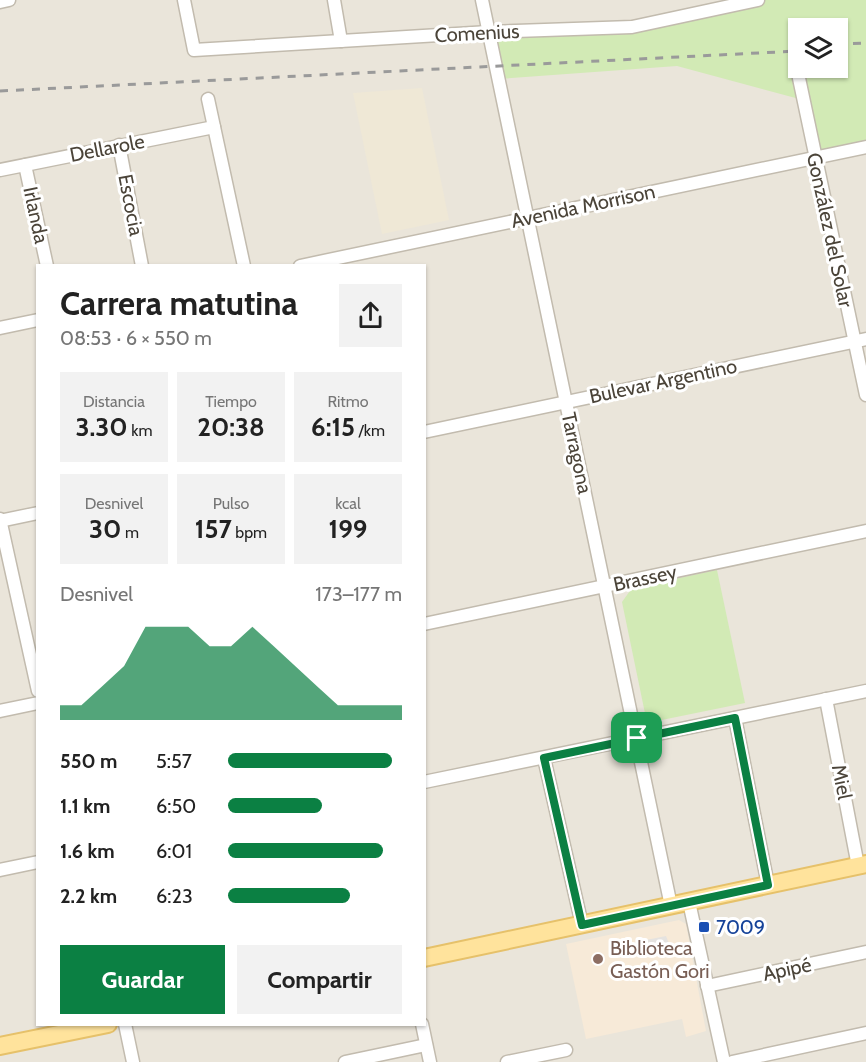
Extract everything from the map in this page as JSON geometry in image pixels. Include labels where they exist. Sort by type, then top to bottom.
[{"type":"main road","points":[[426,958],[862,865]]},
{"type":"main road","points":[[0,1046],[101,1026]]},
{"type":"street","points":[[0,2],[9,0]]},
{"type":"street","name":"Comenius","points":[[184,0],[194,50],[489,32],[632,27],[758,0]]},
{"type":"street","points":[[334,0],[342,41]]},
{"type":"street","name":"Tarragona","points":[[482,0],[672,906]]},
{"type":"street","name":"González del Solar","points":[[799,78],[814,158],[860,340],[866,395]]},
{"type":"street","points":[[208,99],[244,264]]},
{"type":"street","name":"Dellarole","points":[[0,170],[214,127]]},
{"type":"street","name":"Escocia","points":[[119,145],[142,264]]},
{"type":"street","name":"Avenida Morrison","points":[[310,264],[866,147]]},
{"type":"street","name":"Irlanda","points":[[25,165],[47,264]]},
{"type":"street","points":[[0,328],[36,320]]},
{"type":"street","name":"Bulevar Argentino","points":[[426,432],[860,340]]},
{"type":"street","points":[[36,513],[0,520],[36,682]]},
{"type":"street","name":"Brassey","points":[[426,624],[866,531]]},
{"type":"street","points":[[426,782],[866,691]]},
{"type":"street","name":"Miel","points":[[826,699],[862,865]]},
{"type":"street","points":[[0,711],[36,703]]},
{"type":"street","points":[[735,718],[768,885]]},
{"type":"street","points":[[544,758],[582,925]]},
{"type":"street","points":[[0,870],[36,862]]},
{"type":"street","points":[[689,902],[724,1062]]},
{"type":"street","name":"Apipé","points":[[708,986],[866,952]]},
{"type":"street","points":[[125,1026],[133,1062]]},
{"type":"street","points":[[422,1026],[430,1062]]},
{"type":"street","points":[[732,1062],[866,1033]]},
{"type":"street","points":[[345,1062],[426,1045]]},
{"type":"street","points":[[507,1062],[566,1050]]},
{"type":"shaded area","points":[[0,0],[866,0],[866,1062],[0,1062]]},
{"type":"shaded area","points":[[422,88],[449,220],[382,234],[353,93]]},
{"type":"shaded area","points":[[679,920],[686,924],[706,1031],[686,1037],[682,1019],[586,1039],[566,944]]},
{"type":"shaded area","points":[[666,936],[669,944],[643,949],[636,942]]},
{"type":"green space","points":[[758,0],[866,0],[866,147],[815,158],[803,100],[677,66],[498,79],[489,32],[632,27]]},
{"type":"green space","points":[[717,570],[745,703],[647,723],[622,602],[632,588]]},
{"type":"railway","points":[[848,44],[866,43]]},
{"type":"railway","points":[[0,91],[788,52]]},
{"type":"place","name":"7009","points":[[704,927]]},
{"type":"place","name":"Biblioteca Gastón Gori","points":[[598,959]]},
{"type":"route","points":[[735,718],[768,885],[582,925],[544,758],[637,738],[735,718]]}]
